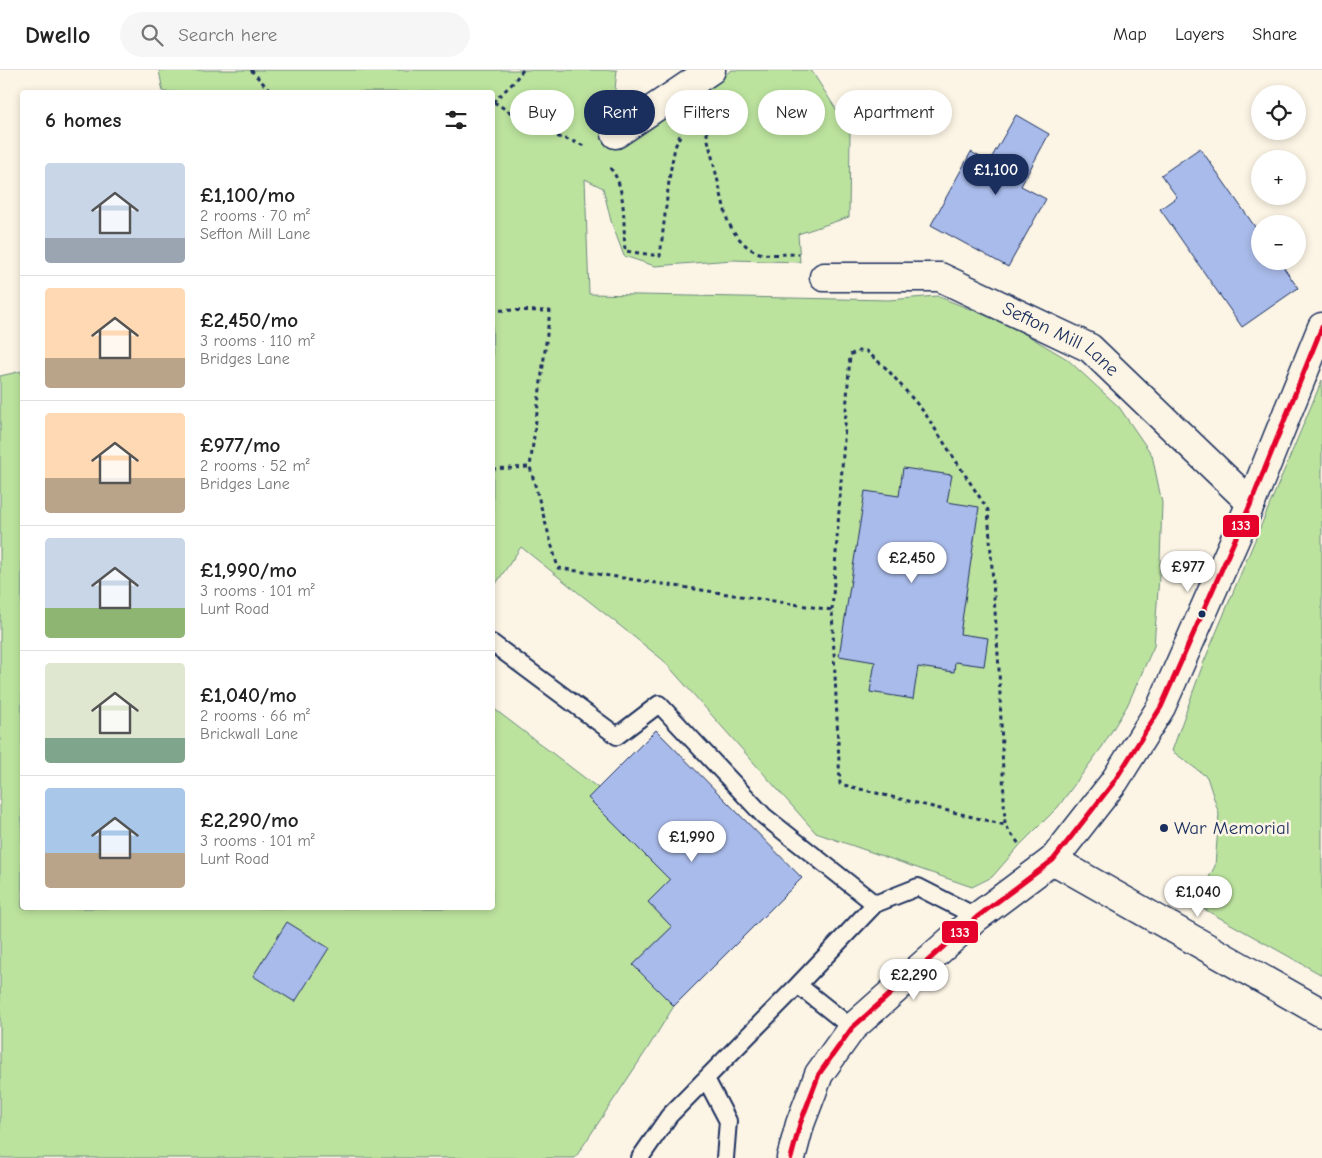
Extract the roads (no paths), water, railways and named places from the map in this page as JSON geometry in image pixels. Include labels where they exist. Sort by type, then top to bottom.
[{"type":"street","points":[[655,107],[710,70]]},
{"type":"street","name":"Sefton Mill Lane","points":[[824,277],[940,277],[1090,348],[1251,503]]},
{"type":"street","points":[[791,1158],[800,1124],[819,1074],[852,1028],[978,917],[1053,860],[1114,782],[1161,707],[1251,503],[1322,327]]},
{"type":"street","points":[[1053,860],[1322,1012]]},
{"type":"lane","points":[[495,645],[617,736],[659,704],[764,816],[875,904]]},
{"type":"lane","points":[[640,1158],[669,1116],[875,904],[918,887],[978,917]]},
{"type":"lane","points":[[798,984],[852,1028]]},
{"type":"lane","points":[[706,1079],[728,1121],[725,1158]]},
{"type":"place","name":"War Memorial","points":[[1164,828]]}]
